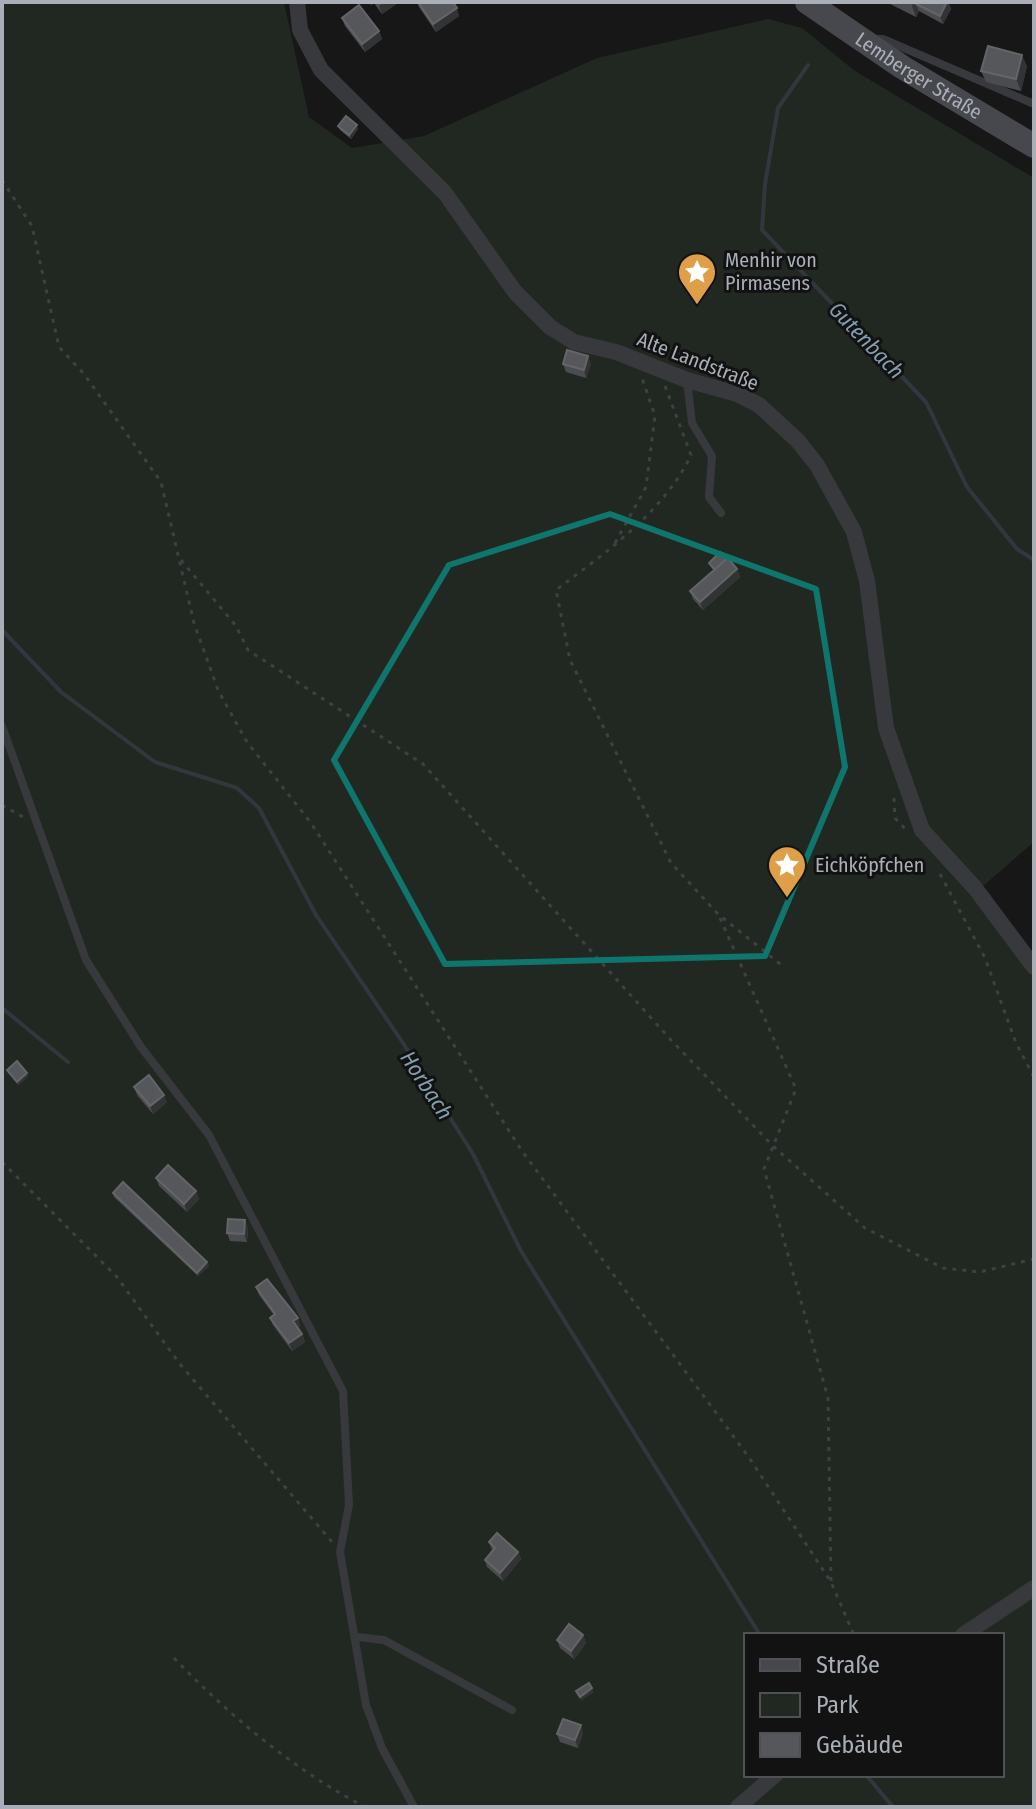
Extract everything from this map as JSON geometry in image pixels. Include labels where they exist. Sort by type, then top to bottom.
[{"type":"main road","name":"Lemberger Straße","points":[[807,2],[863,41],[1034,146]]},
{"type":"street","name":"Alte Landstraße","points":[[297,2],[300,30],[321,70],[445,193],[528,306],[574,342],[636,359],[687,380],[737,394],[759,405],[798,441],[844,511],[867,581],[879,688],[898,768],[922,830],[975,888],[1034,967]]},
{"type":"street","points":[[966,1633],[1034,1588]]},
{"type":"street","points":[[738,1807],[773,1777]]},
{"type":"lane","points":[[863,41],[883,39],[1034,104]]},
{"type":"lane","points":[[687,380],[692,423],[712,456],[709,497],[721,513]]},
{"type":"lane","points":[[2,726],[86,960],[141,1047],[209,1135],[343,1391],[349,1505],[340,1552],[372,1727],[414,1807]]},
{"type":"lane","points":[[357,1637],[384,1640],[512,1710]]},
{"type":"path","points":[[2,180],[32,226],[59,347],[84,374],[161,482],[194,623],[218,690],[247,742],[311,823],[522,1151],[748,1456],[831,1582],[853,1633]]},
{"type":"path","points":[[613,547],[646,487],[655,416],[636,359]]},
{"type":"path","points":[[659,369],[691,455],[678,482],[613,547],[556,590],[570,660],[671,863],[718,914],[784,967]]},
{"type":"path","points":[[178,558],[236,626],[248,650],[423,764],[671,1040],[773,1146],[865,1228],[943,1268],[980,1272],[1034,1259]]},
{"type":"path","points":[[894,787],[895,818],[915,840]]},
{"type":"path","points":[[2,805],[36,824]]},
{"type":"path","points":[[932,863],[985,958],[1016,1043],[1034,1077]]},
{"type":"path","points":[[718,914],[796,1089],[764,1169],[828,1398],[831,1582]]},
{"type":"path","points":[[2,1162],[117,1277],[179,1363],[340,1552]]},
{"type":"path","points":[[174,1658],[215,1701],[281,1752],[365,1807]]},
{"type":"highlighted area","points":[[610,514],[816,589],[845,767],[765,956],[445,964],[334,760],[449,565]]},
{"type":"green space","points":[[2,2],[284,2],[309,117],[352,148],[424,136],[597,58],[768,19],[802,28],[855,71],[1034,178],[1034,842],[974,894],[1034,974],[1034,1807],[2,1807]]},
{"type":"building","points":[[418,2],[453,2],[457,8],[433,24]]},
{"type":"building","points":[[917,2],[947,2],[940,16]]},
{"type":"building","points":[[359,5],[379,31],[362,44],[342,18]]},
{"type":"building","points":[[988,46],[1022,55],[1016,79],[981,71]]},
{"type":"building","points":[[346,116],[357,125],[349,135],[338,126]]},
{"type":"building","points":[[567,350],[588,356],[584,370],[563,364]]},
{"type":"building","points":[[720,552],[726,559],[715,570],[709,563]]},
{"type":"building","points":[[728,558],[737,569],[700,602],[690,591]]},
{"type":"building","points":[[17,1061],[27,1073],[17,1082],[7,1070]]},
{"type":"building","points":[[149,1075],[164,1095],[150,1106],[134,1087]]},
{"type":"building","points":[[168,1165],[196,1191],[184,1204],[156,1178]]},
{"type":"building","points":[[123,1182],[207,1262],[197,1273],[113,1193]]},
{"type":"building","points":[[228,1219],[245,1220],[244,1234],[227,1233]]},
{"type":"building","points":[[267,1279],[298,1318],[293,1321],[302,1334],[289,1343],[270,1318],[275,1314],[256,1287]]},
{"type":"building","points":[[497,1533],[518,1552],[500,1573],[485,1560],[495,1548],[489,1542]]},
{"type":"building","points":[[569,1624],[583,1635],[571,1651],[557,1640]]},
{"type":"building","points":[[589,1683],[592,1688],[580,1697],[576,1691]]},
{"type":"building","points":[[563,1719],[581,1725],[575,1740],[557,1734]]},
{"type":"waterway","name":"Gutenbach","points":[[808,65],[778,108],[765,184],[762,230],[926,402],[967,487],[1017,549],[1034,560]]},
{"type":"waterway","name":"Horbach","points":[[2,630],[61,692],[155,762],[237,788],[259,808],[316,915],[403,1043],[473,1154],[521,1251],[759,1633]]},
{"type":"waterway","points":[[2,1008],[68,1062]]},
{"type":"waterway","name":"Horbach","points":[[868,1777],[893,1807]]},
{"type":"place","name":"Menhir von Pirmasens","points":[[697,306]]},
{"type":"place","name":"Eichköpfchen","points":[[787,899]]}]
